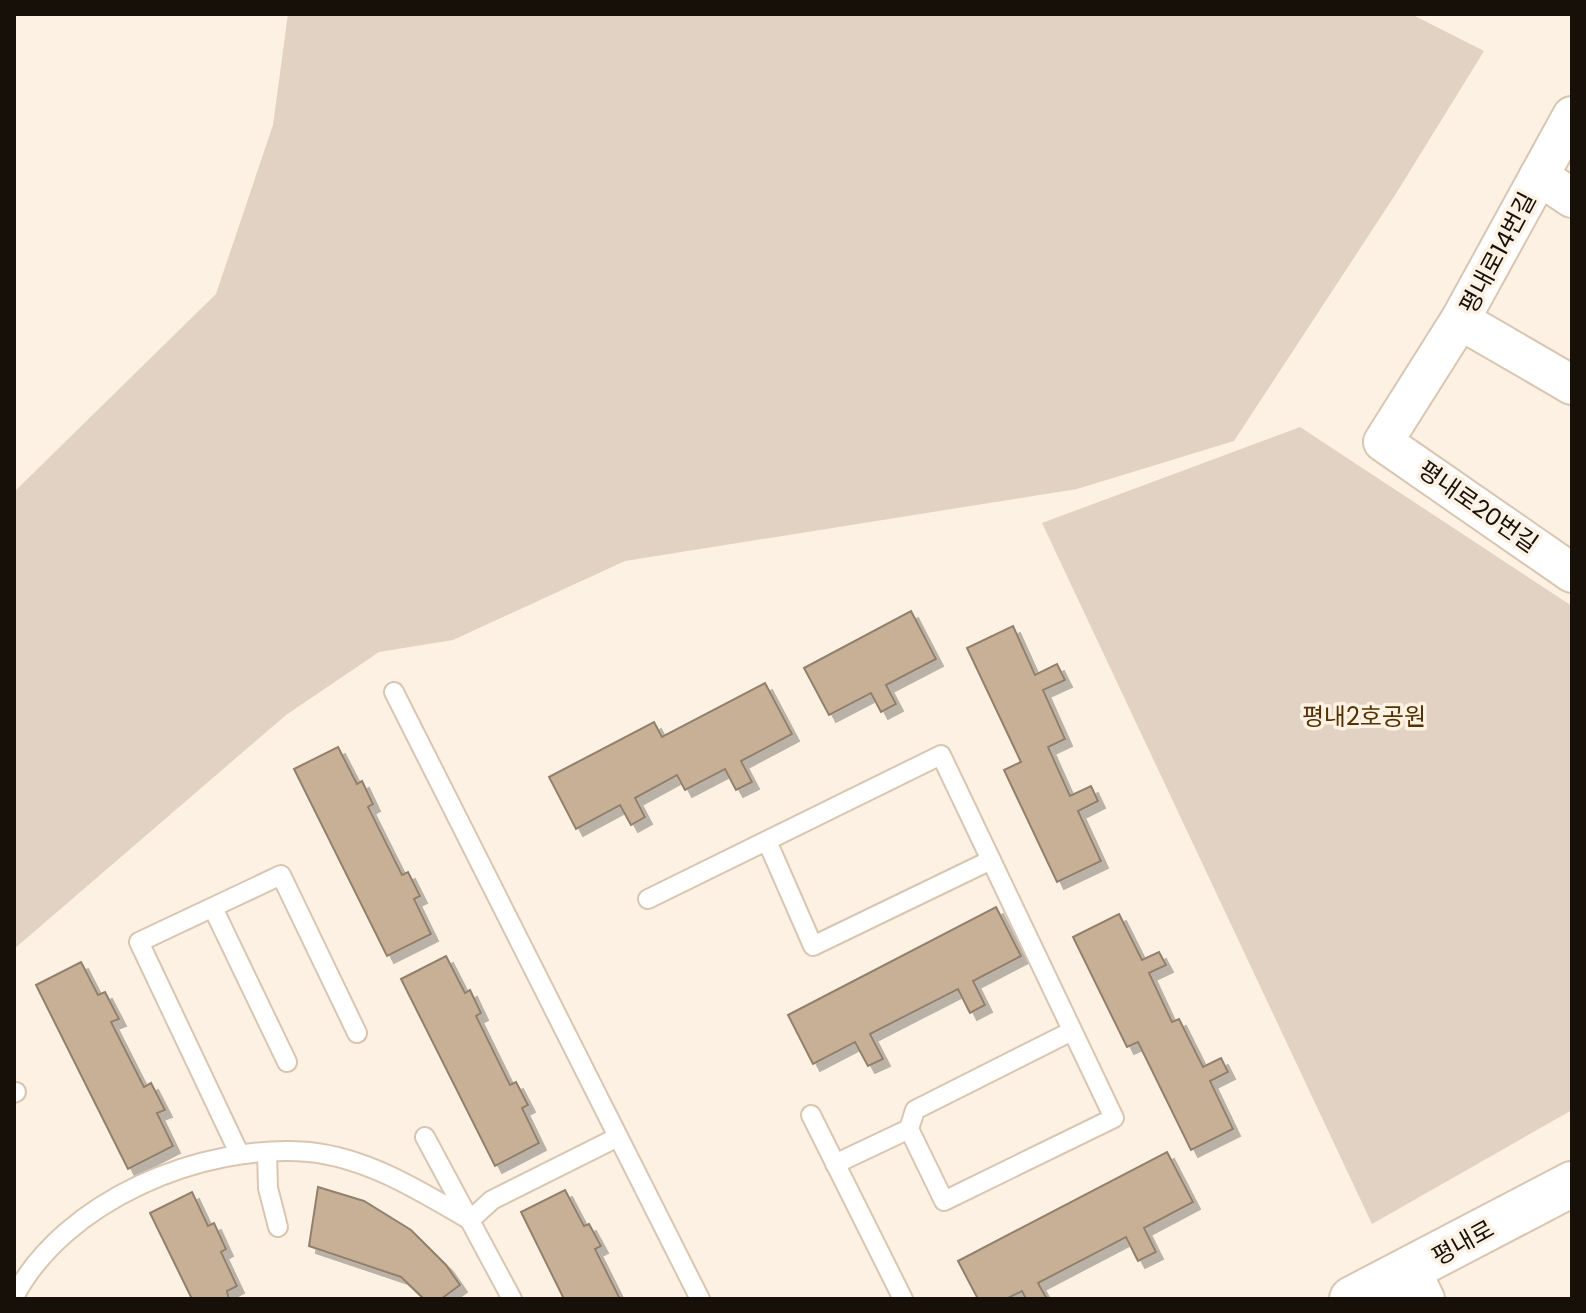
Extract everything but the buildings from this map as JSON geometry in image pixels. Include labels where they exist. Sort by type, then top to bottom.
[{"type":"street","name":"평내로14번길","points":[[1572,116],[1460,320],[1572,385]]},
{"type":"street","points":[[1539,176],[1572,198]]},
{"type":"street","name":"평내로20번길","points":[[1460,320],[1383,442],[1572,573]]},
{"type":"street","name":"평내로","points":[[1352,1299],[1418,1285],[1572,1184]]},
{"type":"lane","points":[[394,692],[700,1299]]},
{"type":"lane","points":[[648,899],[941,755],[1114,1118],[944,1201],[909,1129],[915,1110],[1072,1031]]},
{"type":"lane","points":[[767,841],[791,876],[813,946],[991,860]]},
{"type":"lane","points":[[239,1153],[139,942],[281,875],[357,1033]]},
{"type":"lane","points":[[213,908],[287,1062]]},
{"type":"lane","points":[[811,1115],[903,1299]]},
{"type":"lane","points":[[835,1164],[909,1129]]},
{"type":"lane","points":[[425,1137],[512,1299]]},
{"type":"lane","points":[[470,1220],[492,1200],[618,1137]]},
{"type":"lane","points":[[267,1152],[268,1188],[278,1227]]},
{"type":"lane","points":[[14,1297],[25,1275],[78,1219],[163,1175],[239,1153],[310,1152],[372,1167],[470,1220]]},
{"type":"lane","points":[[928,1173],[946,1165]]},
{"type":"green space","points":[[288,14],[1411,14],[1484,51],[1397,192],[1234,441],[1077,489],[625,561],[453,640],[379,652],[286,715],[14,949],[14,492],[216,294],[273,125]]},
{"type":"green space","name":"평내2호공원","points":[[1300,427],[1572,606],[1572,1110],[1372,1224],[1042,523]]}]
